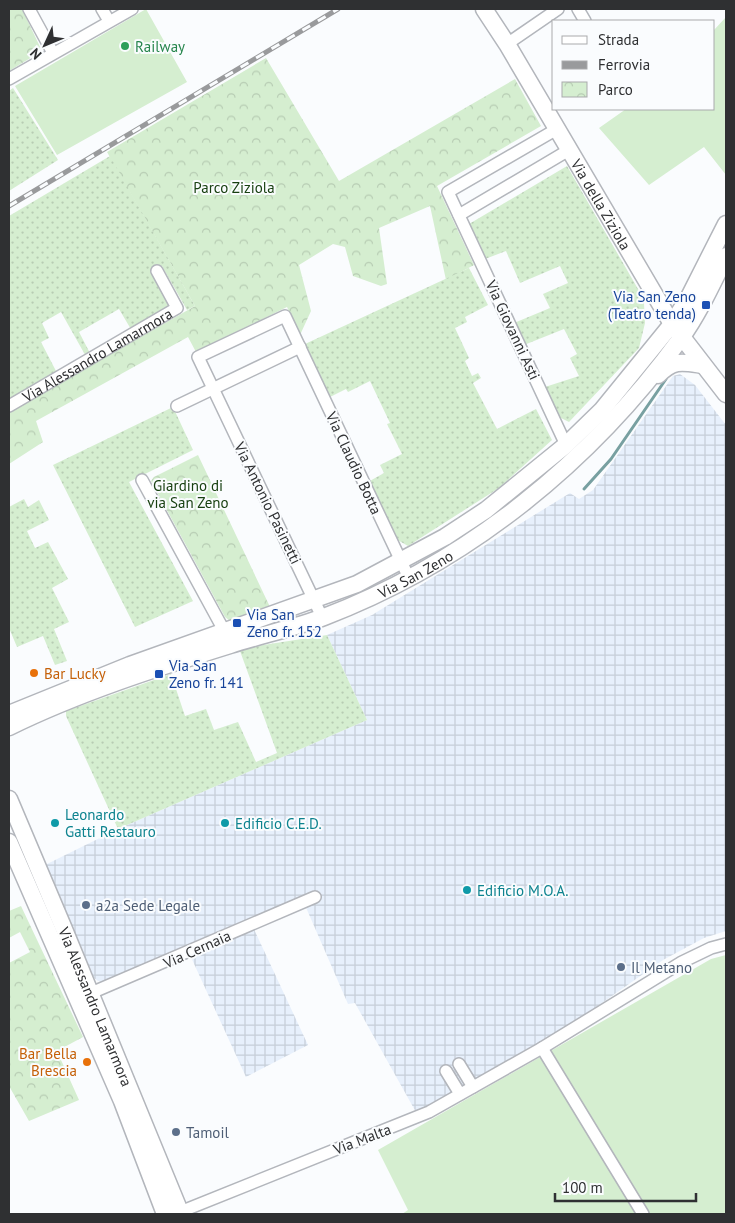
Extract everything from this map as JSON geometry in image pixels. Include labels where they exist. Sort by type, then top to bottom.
[{"type":"street","points":[[29,9],[53,53]]},
{"type":"street","points":[[102,9],[109,21]]},
{"type":"street","points":[[9,79],[132,9]]},
{"type":"street","name":"Via della Ziziola","points":[[484,9],[507,44],[676,331],[726,394]]},
{"type":"street","points":[[507,44],[558,9]]},
{"type":"street","points":[[578,9],[584,20]]},
{"type":"street","name":"Via Giovanni Asti","points":[[557,129],[448,192],[571,452]]},
{"type":"street","points":[[459,215],[569,150]]},
{"type":"street","name":"Via San Zeno","points":[[9,714],[130,665],[322,617],[365,600],[409,578],[495,525],[535,494],[571,452],[602,410],[676,331],[697,281],[726,224]]},
{"type":"street","name":"Via San Zeno","points":[[9,727],[228,639],[315,600],[357,584],[445,537],[571,452],[613,421],[726,256]]},
{"type":"street","name":"Via Alessandro Lamarmora","points":[[9,406],[177,308],[157,271]]},
{"type":"street","points":[[653,292],[666,298],[676,298],[684,294],[697,281]]},
{"type":"street","name":"Via Claudio Botta","points":[[198,357],[285,316],[409,578]]},
{"type":"street","points":[[177,406],[300,347]]},
{"type":"street","name":"Via Antonio Pasinetti","points":[[198,357],[322,617]]},
{"type":"street","points":[[627,403],[640,396],[668,365],[684,362],[703,365]]},
{"type":"street","points":[[142,480],[228,639]]},
{"type":"street","name":"Via Alessandro Lamarmora","points":[[9,799],[122,1101],[176,1214]]},
{"type":"street","name":"Via Alessandro Lamarmora","points":[[9,842],[84,996]]},
{"type":"street","name":"Via Cernaia","points":[[84,996],[315,897]]},
{"type":"street","name":"Via Malta","points":[[176,1214],[411,1121],[473,1087],[547,1056],[682,962],[711,948],[726,944]]},
{"type":"street","points":[[711,948],[726,953]]},
{"type":"street","points":[[547,1056],[643,1214]]},
{"type":"street","points":[[459,1064],[473,1087]]},
{"type":"street","points":[[446,1071],[460,1094]]},
{"type":"shaded area","points":[[680,374],[695,385],[726,425],[726,931],[704,938],[663,960],[585,1015],[517,1059],[417,1114],[355,1003],[348,1004],[301,896],[106,982],[98,981],[90,975],[45,865],[118,829],[367,720],[327,635],[372,615],[570,493],[579,499],[593,490],[673,376]]},
{"type":"shaded area","points":[[253,927],[308,1045],[246,1077],[190,955]]},
{"type":"green space","points":[[9,9],[22,9],[42,51],[9,71]]},
{"type":"green space","name":"Railway","points":[[146,9],[187,82],[57,155],[15,86]]},
{"type":"green space","points":[[726,17],[726,175],[704,147],[649,185],[599,128],[625,110],[715,110],[715,29]]},
{"type":"green space","name":"Parco Ziziola","points":[[266,58],[339,181],[515,79],[541,126],[437,186],[474,265],[446,280],[430,206],[379,228],[387,284],[381,286],[353,276],[345,247],[333,244],[299,265],[311,311],[300,335],[287,307],[196,352],[188,337],[36,421],[43,442],[9,464],[9,412],[195,306],[107,152]]},
{"type":"green space","points":[[13,88],[58,160],[9,191],[9,91]]},
{"type":"green space","points":[[110,156],[195,306],[187,310],[162,266],[152,272],[170,304],[167,311],[132,331],[119,309],[79,332],[92,357],[88,360],[61,312],[42,323],[49,338],[41,342],[56,371],[9,399],[9,216]]},
{"type":"green space","points":[[567,166],[638,289],[644,303],[645,323],[639,348],[569,422],[559,417],[545,387],[579,376],[570,358],[577,354],[564,329],[524,345],[514,323],[550,308],[543,294],[568,283],[560,266],[520,283],[506,251],[485,259],[469,224]]},
{"type":"green space","points":[[469,268],[488,305],[465,317],[467,322],[455,328],[469,358],[465,361],[472,376],[478,373],[481,378],[473,383],[497,429],[536,409],[552,440],[499,488],[408,546],[396,539],[368,482],[384,473],[380,465],[402,454],[387,424],[390,423],[370,381],[348,392],[346,389],[330,397],[305,344]]},
{"type":"green space","points":[[173,407],[193,450],[129,482],[193,601],[135,627],[53,465]]},
{"type":"green space","name":"Giardino di via San Zeno","points":[[198,455],[271,609],[266,607],[260,609],[257,613],[230,621],[225,617],[151,481],[154,477]]},
{"type":"green space","points":[[24,499],[28,507],[39,500],[49,520],[27,531],[35,548],[48,542],[68,579],[52,588],[69,622],[54,629],[67,661],[55,665],[43,636],[17,647],[9,628],[9,507]]},
{"type":"green space","points":[[327,635],[367,720],[118,829],[66,716],[66,711],[171,674],[185,716],[206,709],[214,730],[238,722],[256,762],[277,753],[240,651],[257,646]]},
{"type":"green space","points":[[21,906],[83,1037],[57,1051],[79,1100],[29,1121],[9,1086],[9,963],[30,952],[20,932],[9,938],[9,911]]},
{"type":"green space","points":[[726,955],[726,1214],[402,1214],[408,1210],[378,1150],[711,959]]},
{"type":"waterway","points":[[584,489],[611,459],[666,379]]},
{"type":"railway","points":[[9,206],[338,9]]},
{"type":"place","name":"Railway","points":[[125,46]]},
{"type":"place","name":"Via San Zeno (Teatro tenda)","points":[[706,305]]},
{"type":"place","name":"Via San Zeno fr. 152","points":[[237,623]]},
{"type":"place","name":"Bar Lucky","points":[[34,673]]},
{"type":"place","name":"Via San Zeno fr. 141","points":[[159,674]]},
{"type":"place","name":"Leonardo Gatti Restauro","points":[[55,823]]},
{"type":"place","name":"Edificio C.E.D.","points":[[225,823]]},
{"type":"place","name":"Edificio M.O.A.","points":[[467,890]]},
{"type":"place","name":"a2a Sede Legale","points":[[86,905]]},
{"type":"place","name":"Il Metano","points":[[621,967]]},
{"type":"place","name":"Bar Bella Brescia","points":[[87,1062]]},
{"type":"place","name":"Tamoil","points":[[176,1132]]}]
